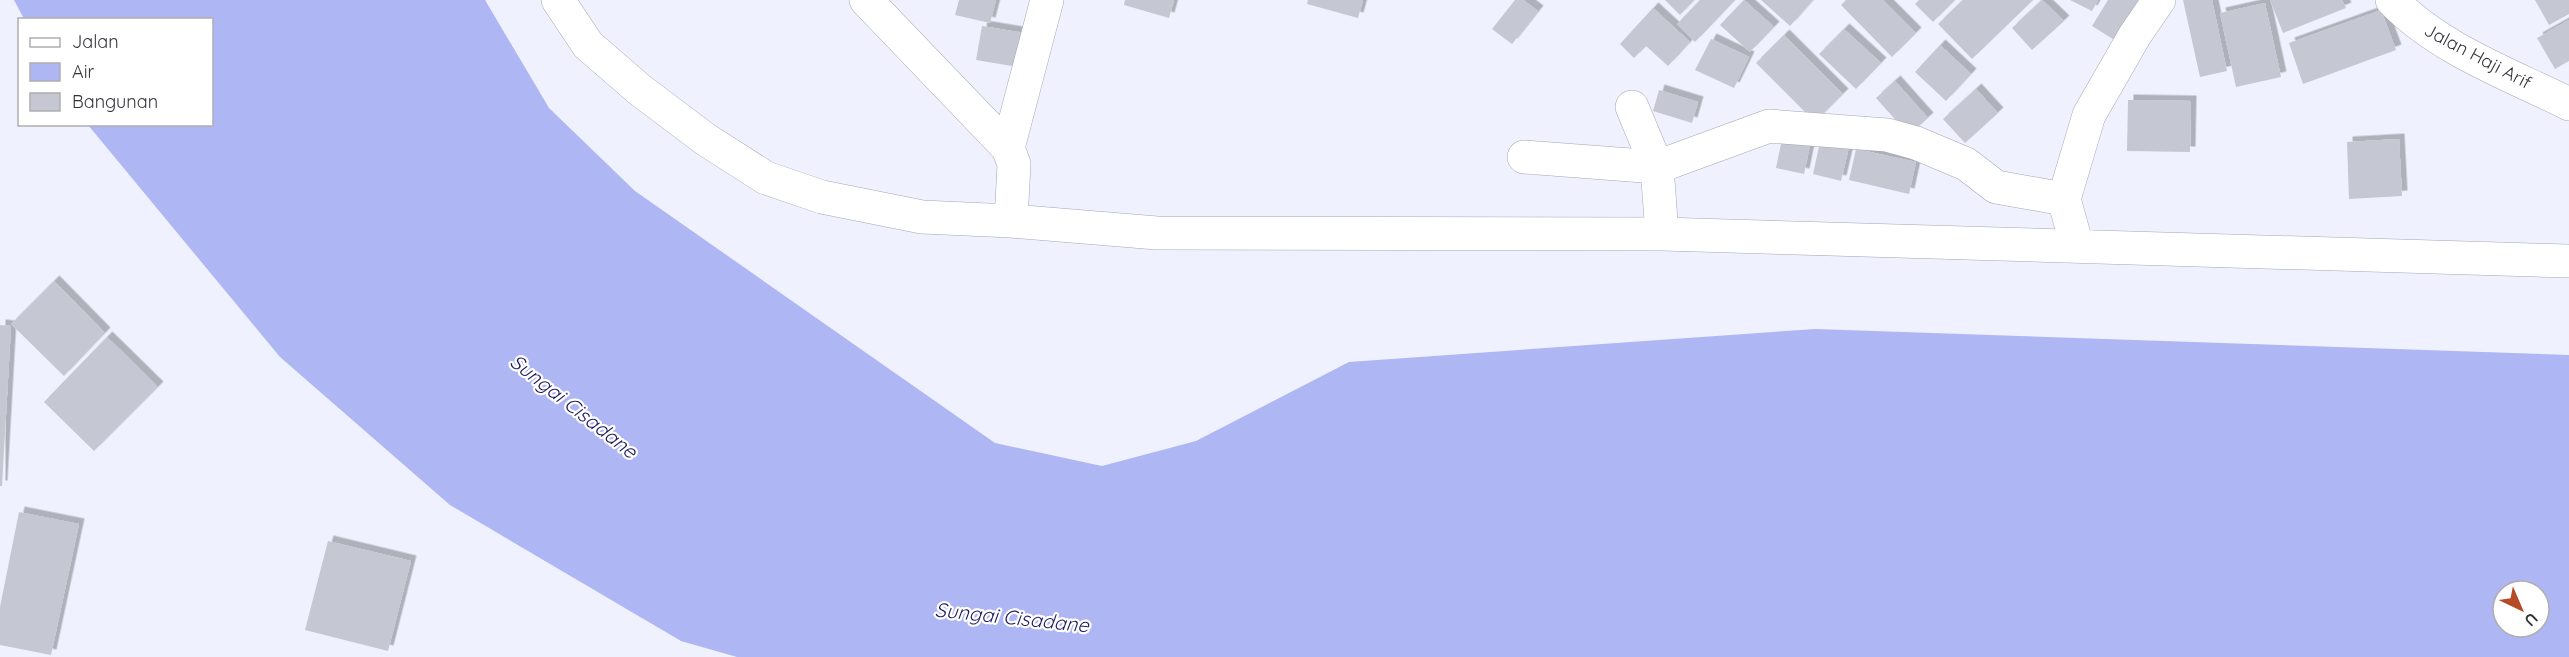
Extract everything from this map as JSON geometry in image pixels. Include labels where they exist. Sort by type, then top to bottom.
[{"type":"street","points":[[558,0],[588,45],[640,90],[705,139],[766,178],[822,197],[922,217],[1011,221],[1157,233],[1662,234],[2569,261]]},
{"type":"street","points":[[866,0],[1008,148],[1014,164],[1011,221]]},
{"type":"street","points":[[1008,148],[1047,0]]},
{"type":"street","points":[[2077,246],[2064,199],[2089,115],[2158,0]]},
{"type":"street","name":"Jalan Haji Arif","points":[[2392,0],[2411,20],[2476,58],[2569,104]]},
{"type":"street","points":[[1632,107],[1657,166],[1662,234]]},
{"type":"street","points":[[1524,157],[1657,166],[1768,126],[1887,135],[1916,143],[1966,164],[1996,187],[2064,199]]},
{"type":"water","name":"Sungai Cisadane","points":[[14,0],[485,0],[549,108],[635,191],[995,443],[1102,466],[1196,441],[1349,362],[1815,329],[2569,355],[2569,657],[737,657],[681,641],[450,505],[280,357],[89,126],[213,126],[213,18],[23,18]]},
{"type":"building","points":[[959,0],[996,0],[990,23],[955,15]]},
{"type":"building","points":[[1125,0],[1174,0],[1169,18],[1124,5]]},
{"type":"building","points":[[1308,0],[1363,0],[1358,18],[1307,4]]},
{"type":"building","points":[[1515,0],[1523,0],[1538,11],[1512,44],[1492,29]]},
{"type":"building","points":[[1665,0],[1694,0],[1680,15]]},
{"type":"building","points":[[1700,0],[1735,0],[1695,42],[1677,24]]},
{"type":"building","points":[[1744,0],[1774,27],[1750,52],[1720,25]]},
{"type":"building","points":[[1761,0],[1813,0],[1790,26]]},
{"type":"building","points":[[1846,0],[1883,0],[1916,33],[1892,57],[1841,5]]},
{"type":"building","points":[[1919,0],[1955,0],[1933,22],[1915,4]]},
{"type":"building","points":[[1963,0],[2033,0],[1972,59],[1938,24]]},
{"type":"building","points":[[2042,0],[2064,21],[2032,50],[2012,28]]},
{"type":"building","points":[[2070,0],[2098,0],[2092,11]]},
{"type":"building","points":[[2108,0],[2153,0],[2124,46],[2092,26]]},
{"type":"building","points":[[2183,0],[2212,0],[2227,71],[2200,77]]},
{"type":"building","points":[[2270,0],[2342,0],[2346,8],[2283,33]]},
{"type":"building","points":[[2535,0],[2569,0],[2569,14],[2549,25]]},
{"type":"building","points":[[2265,3],[2281,77],[2236,87],[2220,13]]},
{"type":"building","points":[[1653,8],[1690,42],[1668,66],[1646,46],[1634,58],[1620,44]]},
{"type":"building","points":[[2381,10],[2396,50],[2303,84],[2289,43]]},
{"type":"building","points":[[2569,20],[2569,61],[2555,69],[2537,38]]},
{"type":"building","points":[[982,26],[1031,34],[1024,68],[976,60]]},
{"type":"building","points":[[1844,29],[1881,63],[1856,89],[1819,54]]},
{"type":"building","points":[[1784,35],[1843,94],[1815,122],[1756,63]]},
{"type":"building","points":[[1711,39],[1749,57],[1734,88],[1695,70]]},
{"type":"building","points":[[1940,45],[1971,74],[1946,101],[1915,72]]},
{"type":"building","points":[[1895,81],[1928,118],[1909,135],[1876,98]]},
{"type":"building","points":[[1976,89],[1998,113],[1965,143],[1943,119]]},
{"type":"building","points":[[1659,90],[1698,102],[1692,123],[1653,111]]},
{"type":"building","points":[[2128,100],[2191,101],[2190,152],[2127,151]]},
{"type":"building","points":[[1783,134],[1811,140],[1804,174],[1776,168]]},
{"type":"building","points":[[2399,139],[2402,196],[2349,199],[2347,142]]},
{"type":"building","points":[[1820,142],[1849,147],[1841,181],[1813,174]]},
{"type":"building","points":[[1856,149],[1916,162],[1909,194],[1849,180]]},
{"type":"building","points":[[54,281],[105,333],[64,376],[11,324]]},
{"type":"building","points":[[0,325],[11,326],[2,486],[0,486]]},
{"type":"building","points":[[107,337],[158,387],[94,451],[44,402]]},
{"type":"building","points":[[19,512],[79,524],[51,655],[0,645],[0,607]]},
{"type":"building","points":[[328,541],[411,561],[388,651],[305,630]]}]
